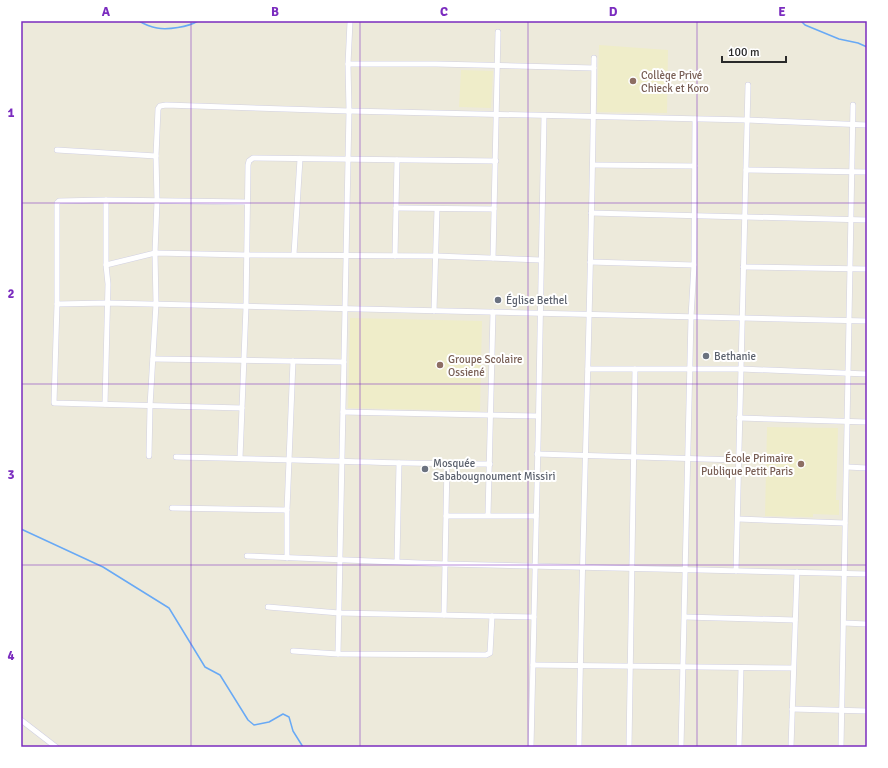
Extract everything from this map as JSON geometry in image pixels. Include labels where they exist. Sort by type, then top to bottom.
[{"type":"street","points":[[338,654],[349,112],[348,64],[350,22]]},
{"type":"street","points":[[493,258],[498,32]]},
{"type":"street","points":[[579,747],[593,165],[594,58]]},
{"type":"street","points":[[348,64],[436,64],[594,68]]},
{"type":"street","points":[[736,571],[742,267],[745,216],[748,85]]},
{"type":"street","points":[[841,747],[847,467],[849,320],[848,269],[853,105]]},
{"type":"street","points":[[149,456],[150,406],[156,304],[156,156],[158,109],[160,106],[349,112],[747,120],[867,125]]},
{"type":"street","points":[[531,747],[544,116]]},
{"type":"street","points":[[682,747],[691,317],[694,265],[695,119]]},
{"type":"street","points":[[57,150],[156,156]]},
{"type":"street","points":[[240,458],[246,306],[249,161],[253,158],[496,161]]},
{"type":"street","points":[[294,254],[300,159]]},
{"type":"street","points":[[395,256],[398,160]]},
{"type":"street","points":[[593,165],[695,166]]},
{"type":"street","points":[[746,170],[867,172]]},
{"type":"street","points":[[105,404],[108,284],[106,265],[106,200]]},
{"type":"street","points":[[242,408],[54,403],[57,304],[57,203],[59,201],[106,200],[247,202]]},
{"type":"street","points":[[396,208],[494,209]]},
{"type":"street","points":[[434,311],[437,209]]},
{"type":"street","points":[[591,213],[867,220]]},
{"type":"street","points":[[106,265],[155,253],[436,256],[542,260]]},
{"type":"street","points":[[590,262],[694,265]]},
{"type":"street","points":[[742,267],[867,269]]},
{"type":"street","points":[[57,304],[156,304],[867,321]]},
{"type":"street","points":[[488,515],[493,312]]},
{"type":"street","points":[[153,359],[344,362]]},
{"type":"street","points":[[287,558],[287,510],[293,361]]},
{"type":"street","points":[[588,369],[741,369],[867,374]]},
{"type":"street","points":[[629,747],[635,369]]},
{"type":"street","points":[[343,412],[538,416]]},
{"type":"street","points":[[739,418],[867,422]]},
{"type":"street","points":[[537,454],[738,460]]},
{"type":"street","points":[[176,457],[341,462],[490,464]]},
{"type":"street","points":[[398,561],[399,463]]},
{"type":"street","points":[[444,615],[447,464]]},
{"type":"street","points":[[847,467],[867,468]]},
{"type":"street","points":[[172,508],[287,510]]},
{"type":"street","points":[[446,516],[536,516]]},
{"type":"street","points":[[738,519],[846,523]]},
{"type":"street","points":[[247,556],[445,564],[867,574]]},
{"type":"street","points":[[791,747],[797,572]]},
{"type":"street","points":[[268,607],[339,613],[534,617]]},
{"type":"street","points":[[293,651],[338,654],[486,655],[490,653],[492,616]]},
{"type":"street","points":[[685,617],[795,620]]},
{"type":"street","points":[[844,623],[867,624]]},
{"type":"street","points":[[533,665],[793,668]]},
{"type":"street","points":[[739,747],[741,668]]},
{"type":"street","points":[[792,709],[867,711]]},
{"type":"street","points":[[21,720],[56,747]]},
{"type":"street","points":[[44,738],[47,747]]},
{"type":"shaded area","name":"Collège Privé Chieck et Koro","points":[[599,45],[668,50],[667,113],[597,112]]},
{"type":"shaded area","points":[[461,70],[493,71],[491,108],[459,107]]},
{"type":"shaded area","name":"Groupe Scolaire Ossiené","points":[[350,318],[482,321],[480,411],[348,408]]},
{"type":"shaded area","name":"École Primaire Publique Petit Paris","points":[[767,427],[838,428],[836,500],[839,500],[839,515],[813,514],[813,517],[765,516]]},
{"type":"waterway","points":[[139,21],[152,27],[167,29],[178,28],[198,21]]},
{"type":"waterway","points":[[801,21],[805,25],[839,39],[858,43],[867,47]]},
{"type":"waterway","points":[[21,529],[103,567],[169,608],[205,667],[220,675],[248,720],[254,725],[269,722],[283,714],[289,717],[293,731],[303,747]]},
{"type":"place","name":"Collège Privé Chieck et Koro","points":[[633,81]]},
{"type":"place","name":"Église Bethel","points":[[498,300]]},
{"type":"place","name":"Bethanie","points":[[706,356]]},
{"type":"place","name":"Groupe Scolaire Ossiené","points":[[440,365]]},
{"type":"place","name":"École Primaire Publique Petit Paris","points":[[801,464]]},
{"type":"place","name":"Mosquée Sababougnoument Missiri","points":[[425,469]]}]
